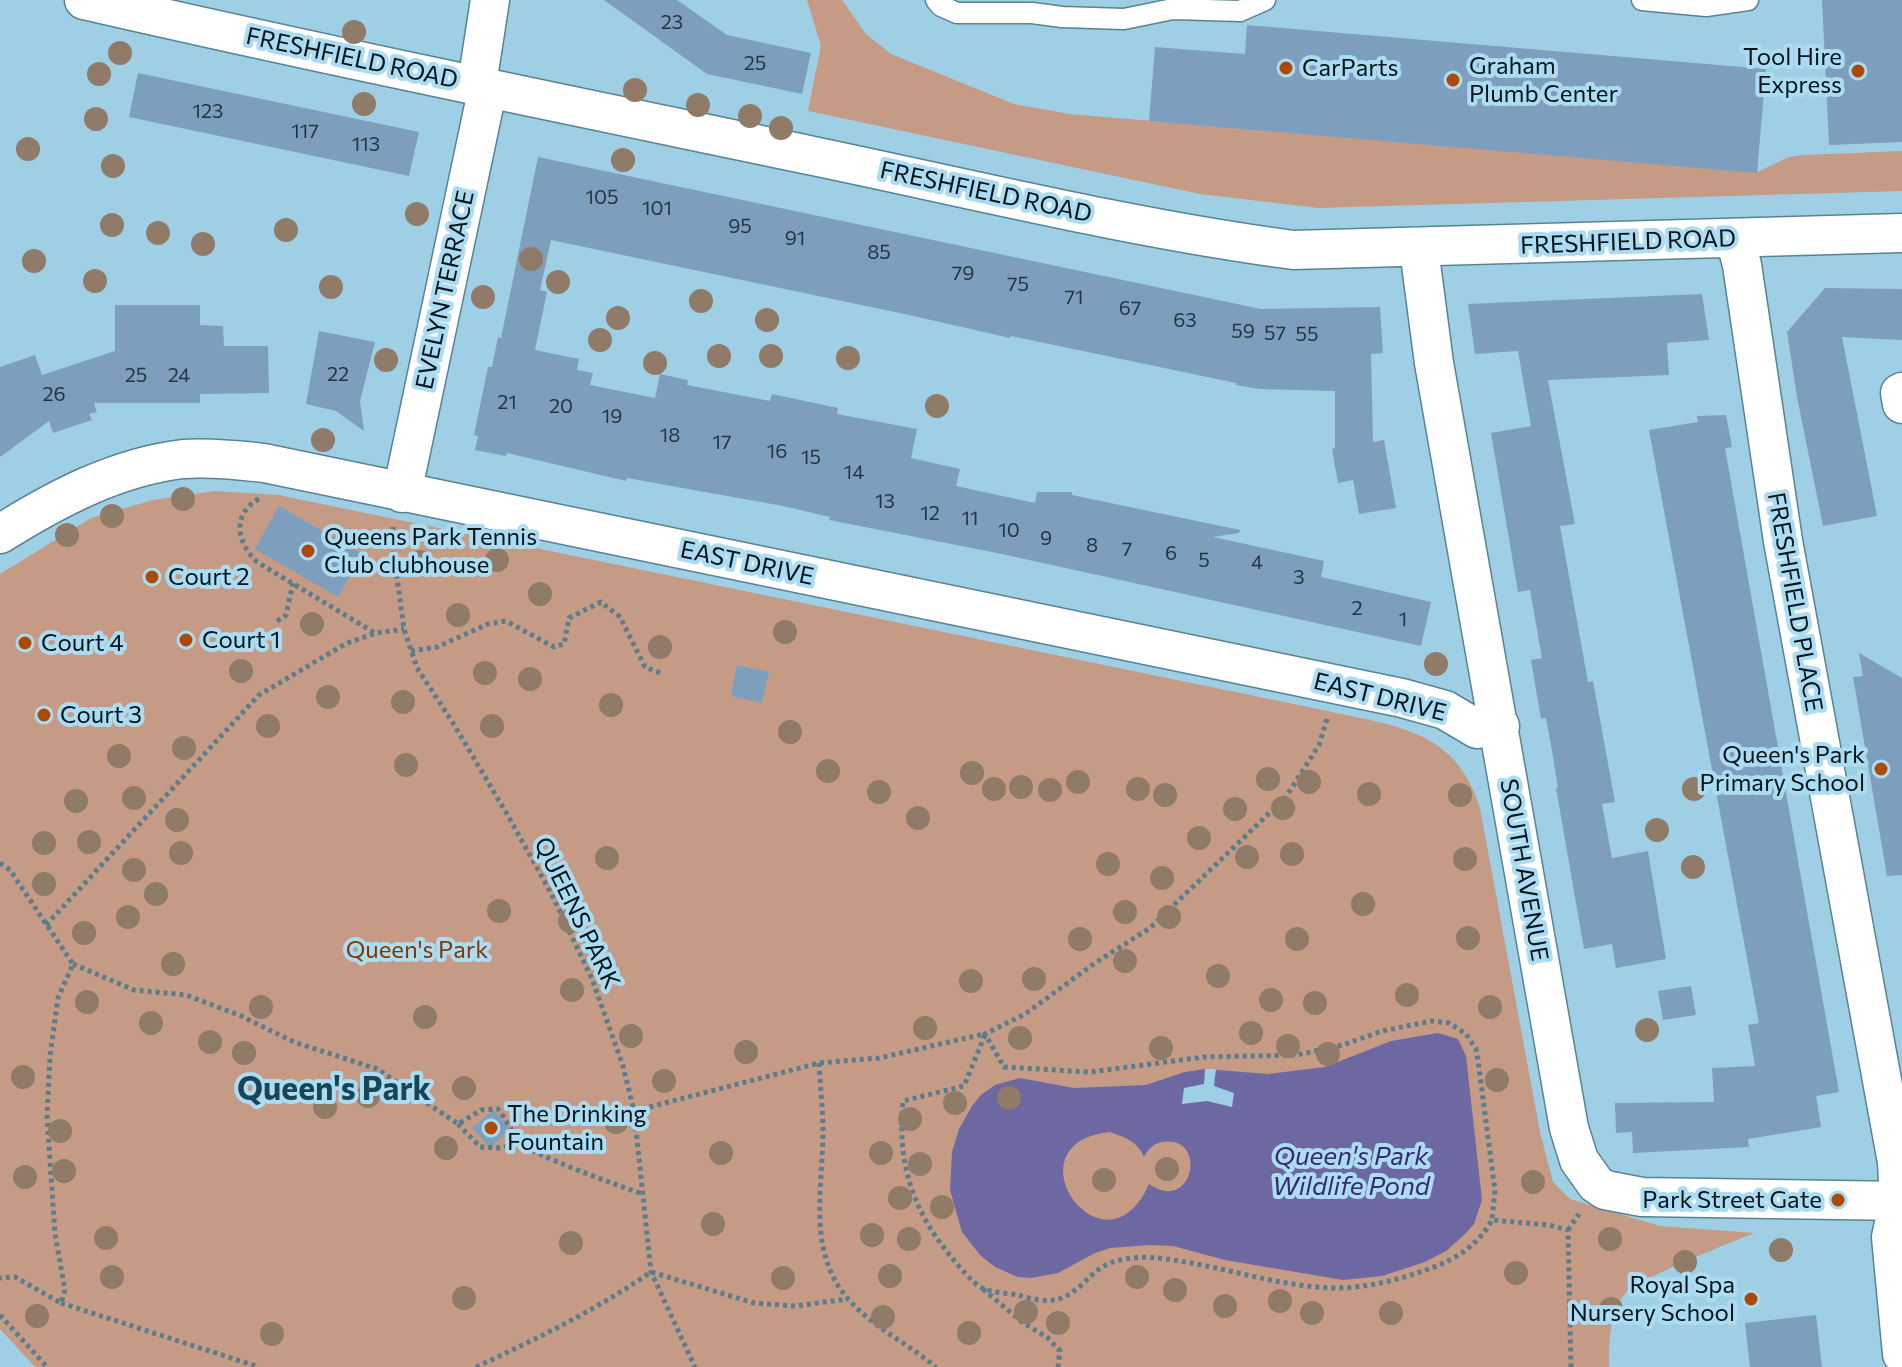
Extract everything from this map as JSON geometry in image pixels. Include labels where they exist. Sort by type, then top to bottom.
[{"type":"street","name":"FRESHFIELD ROAD","points":[[84,0],[137,6],[482,86],[1229,242],[1293,250],[1419,249],[1902,233]]},
{"type":"street","name":"EVELYN TERRACE","points":[[402,493],[482,86],[490,0]]},
{"type":"street","name":"FRESHFIELD PLACE","points":[[1735,238],[1742,265],[1783,541],[1897,1162],[1900,1201],[1891,1237],[1902,1354]]},
{"type":"street","name":"SOUTH AVENUE","points":[[1419,249],[1434,363],[1569,1128],[1579,1160],[1586,1173],[1605,1190],[1642,1197],[1900,1201]]},
{"type":"street","points":[[1902,392],[1902,404]]},
{"type":"street","name":"EAST DRIVE","points":[[0,534],[82,489],[129,470],[186,459],[264,463],[1335,683],[1432,705],[1456,715],[1477,729],[1500,726]]},
{"type":"lane","points":[[936,0],[957,13],[1032,13],[1124,19],[1173,9],[1240,11],[1265,0]]},
{"type":"lane","points":[[1642,0],[1706,6],[1748,0]]},
{"type":"path","name":"QUEENS PARK","points":[[402,493],[395,513],[392,541],[404,629],[411,651],[417,668],[507,814],[592,979],[623,1066],[634,1111],[651,1272],[695,1367]]},
{"type":"path","points":[[271,499],[262,498],[245,510],[239,530],[242,543],[257,562],[376,633]]},
{"type":"path","points":[[277,621],[286,615],[293,583]]},
{"type":"path","points":[[411,651],[437,647],[488,624],[506,621],[554,647],[564,644],[569,618],[601,602],[620,617],[645,667],[663,674]]},
{"type":"path","points":[[46,925],[259,695],[347,643],[376,633],[404,629]]},
{"type":"path","points":[[634,1111],[819,1063],[879,1058],[985,1034],[1025,1014],[1150,928],[1286,797],[1319,745],[1335,683]]},
{"type":"path","points":[[0,863],[10,870],[73,964],[134,990],[186,995],[239,1015],[294,1042],[377,1069],[458,1124],[480,1147],[500,1148],[520,1142]]},
{"type":"path","points":[[61,1303],[65,1290],[55,1234],[47,1116],[50,1056],[58,998],[73,964]]},
{"type":"path","points":[[983,1288],[1047,1301],[1059,1300],[1101,1268],[1120,1260],[1137,1258],[1224,1269],[1295,1284],[1355,1287],[1391,1281],[1447,1262],[1472,1245],[1492,1220],[1495,1191],[1476,1049],[1466,1034],[1449,1023],[1432,1021],[1382,1031],[1343,1045],[1297,1055],[1204,1057],[1090,1072],[1004,1067],[985,1034]]},
{"type":"path","points":[[985,1034],[964,1086],[903,1101],[900,1133],[904,1167],[927,1223],[958,1265],[1022,1322],[1048,1338],[1060,1351],[1058,1367]]},
{"type":"path","points":[[819,1063],[823,1127],[819,1210],[822,1241],[831,1277],[872,1323],[936,1367]]},
{"type":"path","points":[[458,1124],[481,1110],[498,1109],[520,1142],[557,1161],[642,1194]]},
{"type":"path","points":[[1492,1220],[1549,1225],[1568,1230],[1571,1367]]},
{"type":"path","points":[[476,1367],[550,1333],[651,1272],[754,1303],[795,1306],[848,1299]]},
{"type":"path","points":[[0,1278],[15,1277],[61,1303],[259,1367]]},
{"type":"path","points":[[0,1315],[47,1367]]},
{"type":"green space","points":[[807,0],[842,0],[866,34],[891,54],[1014,104],[1069,114],[1757,172],[1789,157],[1902,151],[1902,191],[1318,208],[1200,194],[808,111],[821,46]]},
{"type":"green space","name":"Queen's Park","points":[[215,491],[278,495],[1318,709],[1417,734],[1437,745],[1454,760],[1469,781],[1480,808],[1540,1132],[1553,1182],[1570,1199],[1660,1226],[1754,1233],[1665,1271],[1624,1295],[1613,1320],[1609,1367],[35,1367],[0,1329],[0,574],[91,518],[153,500]]},
{"type":"water","name":"Queen's Park Wildlife Pond","points":[[1438,1033],[1458,1039],[1466,1056],[1482,1200],[1474,1224],[1465,1234],[1446,1251],[1425,1262],[1382,1276],[1343,1280],[1225,1260],[1173,1246],[1150,1245],[1110,1248],[1058,1273],[1031,1278],[1018,1277],[995,1267],[980,1255],[962,1232],[950,1190],[952,1152],[959,1129],[972,1106],[995,1085],[1020,1078],[1074,1088],[1146,1085],[1205,1069],[1268,1074],[1325,1067],[1391,1041]],"holes":[[[1110,1132],[1135,1144],[1144,1157],[1157,1144],[1177,1143],[1186,1150],[1190,1160],[1190,1172],[1185,1182],[1176,1190],[1164,1191],[1149,1184],[1130,1211],[1109,1220],[1089,1214],[1073,1200],[1064,1180],[1065,1159],[1079,1141]]]},
{"type":"pier","points":[[1205,1069],[1216,1069],[1214,1086],[1234,1093],[1232,1107],[1207,1101],[1182,1104],[1184,1088],[1204,1084]]},
{"type":"building","points":[[604,0],[677,0],[727,35],[811,53],[802,94],[707,74]]},
{"type":"building","name":"Tool Hire Express","points":[[1822,0],[1902,0],[1902,142],[1829,145]]},
{"type":"building","points":[[1247,25],[1766,69],[1757,173],[1149,121],[1155,47],[1245,54]]},
{"type":"building","points":[[138,73],[419,132],[409,176],[129,117]]},
{"type":"building","points":[[538,157],[1261,309],[1380,307],[1383,353],[1371,354],[1373,442],[1384,440],[1396,508],[1359,514],[1353,480],[1338,483],[1332,449],[1335,448],[1335,391],[1259,389],[1236,385],[551,240],[540,290],[547,292],[535,350],[579,359],[577,370],[593,373],[590,385],[655,398],[660,374],[688,380],[687,385],[770,401],[772,394],[838,408],[837,414],[917,429],[911,458],[960,469],[956,486],[1035,503],[1037,492],[1072,492],[1072,495],[1240,530],[1239,533],[1213,537],[1324,561],[1321,577],[1431,602],[1421,646],[997,553],[829,520],[830,517],[783,506],[627,478],[626,481],[507,453],[506,456],[475,450],[478,436],[474,435],[488,367],[492,367],[498,337],[501,338]]},
{"type":"building","points":[[1825,288],[1902,289],[1902,340],[1842,337],[1877,516],[1823,526],[1787,332]]},
{"type":"building","points":[[1702,294],[1709,340],[1667,343],[1669,375],[1548,380],[1575,524],[1560,526],[1588,682],[1593,681],[1615,802],[1602,804],[1612,858],[1648,851],[1666,959],[1616,968],[1612,944],[1584,949],[1546,718],[1541,719],[1531,660],[1542,658],[1530,590],[1518,592],[1491,433],[1531,426],[1518,351],[1475,354],[1468,304]]},
{"type":"building","points":[[115,305],[200,305],[200,325],[223,326],[224,346],[268,346],[269,393],[200,394],[200,403],[94,403],[97,412],[89,414],[92,420],[53,433],[49,421],[0,457],[0,367],[35,355],[42,375],[115,351]]},
{"type":"building","points":[[319,331],[375,342],[360,401],[364,431],[336,411],[306,404]]},
{"type":"building","points":[[1726,415],[1732,447],[1725,448],[1839,1092],[1816,1096],[1821,1127],[1748,1139],[1749,1147],[1633,1153],[1632,1132],[1616,1133],[1615,1103],[1714,1102],[1712,1068],[1755,1066],[1748,1025],[1759,1023],[1649,430],[1698,422],[1697,416]]},
{"type":"building","name":"Queens Park Tennis Club clubhouse","points":[[279,506],[362,554],[338,597],[255,549]]},
{"type":"building","points":[[1859,653],[1902,678],[1902,875],[1887,876],[1853,677],[1863,676]]},
{"type":"building","points":[[737,665],[769,672],[762,703],[731,696]]},
{"type":"building","points":[[1691,986],[1696,1015],[1663,1020],[1658,991]]},
{"type":"building","name":"The Drinking Fountain","points":[[493,1110],[510,1129],[490,1148],[472,1128]]},
{"type":"building","points":[[1816,1315],[1822,1367],[1750,1367],[1745,1323]]},
{"type":"place","name":"CarParts","points":[[1286,68]]},
{"type":"place","name":"Tool Hire Express","points":[[1858,71]]},
{"type":"place","name":"Graham Plumb Center","points":[[1453,80]]},
{"type":"place","name":"Queens Park Tennis Club clubhouse","points":[[308,551]]},
{"type":"place","name":"Court 2","points":[[152,577]]},
{"type":"place","name":"Court 1","points":[[186,640]]},
{"type":"place","name":"Court 4","points":[[25,643]]},
{"type":"place","name":"Court 3","points":[[44,715]]},
{"type":"place","name":"Queen's Park Primary School","points":[[1881,769]]},
{"type":"place","name":"The Drinking Fountain","points":[[491,1128]]},
{"type":"place","name":"Park Street Gate","points":[[1838,1200]]},
{"type":"place","name":"Royal Spa Nursery School","points":[[1751,1299]]},
{"type":"district","name":"Queen's Park","points":[[334,1089]]}]
